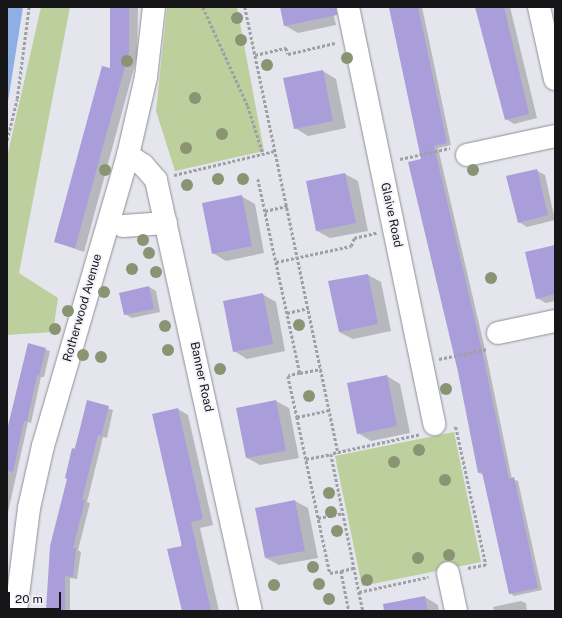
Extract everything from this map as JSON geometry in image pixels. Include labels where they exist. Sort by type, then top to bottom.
[{"type":"street","name":"Rotherwood Avenue","points":[[16,611],[29,508],[43,446],[128,155],[146,77],[154,7]]},
{"type":"street","name":"Glaive Road","points":[[348,7],[434,428]]},
{"type":"street","points":[[540,7],[555,79]]},
{"type":"street","points":[[467,155],[555,136]]},
{"type":"street","name":"Banner Road","points":[[128,155],[143,165],[156,180],[251,611]]},
{"type":"street","points":[[123,226],[166,223]]},
{"type":"street","points":[[498,333],[555,321]]},
{"type":"street","points":[[448,573],[456,611]]},
{"type":"path","points":[[7,140],[17,99],[29,7]]},
{"type":"path","points":[[204,7],[248,106],[263,154]]},
{"type":"path","points":[[245,7],[338,453]]},
{"type":"path","points":[[255,55],[286,48],[288,54],[354,39]]},
{"type":"path","points":[[380,164],[465,145],[467,155]]},
{"type":"path","points":[[156,180],[275,151]]},
{"type":"path","points":[[258,179],[300,373]]},
{"type":"path","points":[[265,211],[286,206]]},
{"type":"path","points":[[276,262],[351,246],[354,238],[393,228]]},
{"type":"path","points":[[287,313],[308,308]]},
{"type":"path","points":[[421,363],[501,346],[498,333]]},
{"type":"path","points":[[321,369],[288,376],[330,573],[354,568]]},
{"type":"path","points":[[297,417],[329,410]]},
{"type":"path","points":[[306,459],[338,453],[434,428],[456,427],[486,565],[359,592]]},
{"type":"path","points":[[331,454],[363,611]]},
{"type":"path","points":[[318,518],[343,513]]},
{"type":"path","points":[[341,571],[349,611]]},
{"type":"green space","points":[[41,7],[70,7],[19,273],[58,298],[53,332],[7,335],[7,157]]},
{"type":"green space","points":[[167,7],[237,7],[264,151],[175,171],[156,111]]},
{"type":"green space","points":[[454,432],[481,562],[362,586],[335,456]]},
{"type":"water","points":[[7,7],[23,7],[7,108]]},
{"type":"building","points":[[110,7],[129,7],[129,52],[75,248],[54,242],[102,66],[110,68]]},
{"type":"building","points":[[280,7],[336,7],[337,15],[284,26]]},
{"type":"building","points":[[389,7],[418,7],[447,143],[434,146],[483,355],[509,479],[514,477],[538,588],[509,594],[482,472],[478,473],[458,372],[408,162],[421,159]]},
{"type":"building","points":[[475,7],[504,7],[529,114],[505,120]]},
{"type":"building","points":[[323,70],[333,121],[294,129],[283,78]]},
{"type":"building","points":[[537,169],[548,215],[518,223],[506,176]]},
{"type":"building","points":[[345,173],[356,223],[316,231],[306,181]]},
{"type":"building","points":[[242,195],[252,246],[212,254],[202,203]]},
{"type":"building","points":[[555,245],[555,294],[536,299],[525,252]]},
{"type":"building","points":[[368,274],[378,324],[339,332],[328,281]]},
{"type":"building","points":[[149,286],[154,309],[124,315],[119,293]]},
{"type":"building","points":[[263,293],[273,344],[233,352],[223,301]]},
{"type":"building","points":[[28,343],[46,348],[39,376],[37,375],[27,421],[24,421],[13,472],[7,471],[7,430]]},
{"type":"building","points":[[387,375],[397,426],[357,434],[347,383]]},
{"type":"building","points":[[87,400],[109,406],[101,436],[98,435],[82,499],[85,500],[73,548],[76,548],[73,577],[65,576],[65,611],[46,611],[50,546],[67,479],[65,478],[72,448],[75,449]]},
{"type":"building","points":[[276,400],[286,451],[246,458],[236,408]]},
{"type":"building","points":[[178,408],[203,519],[191,522],[211,611],[182,611],[167,549],[182,546],[152,414]]},
{"type":"building","points":[[295,500],[305,551],[265,558],[255,508]]},
{"type":"building","points":[[425,596],[428,611],[384,611],[383,604]]}]
